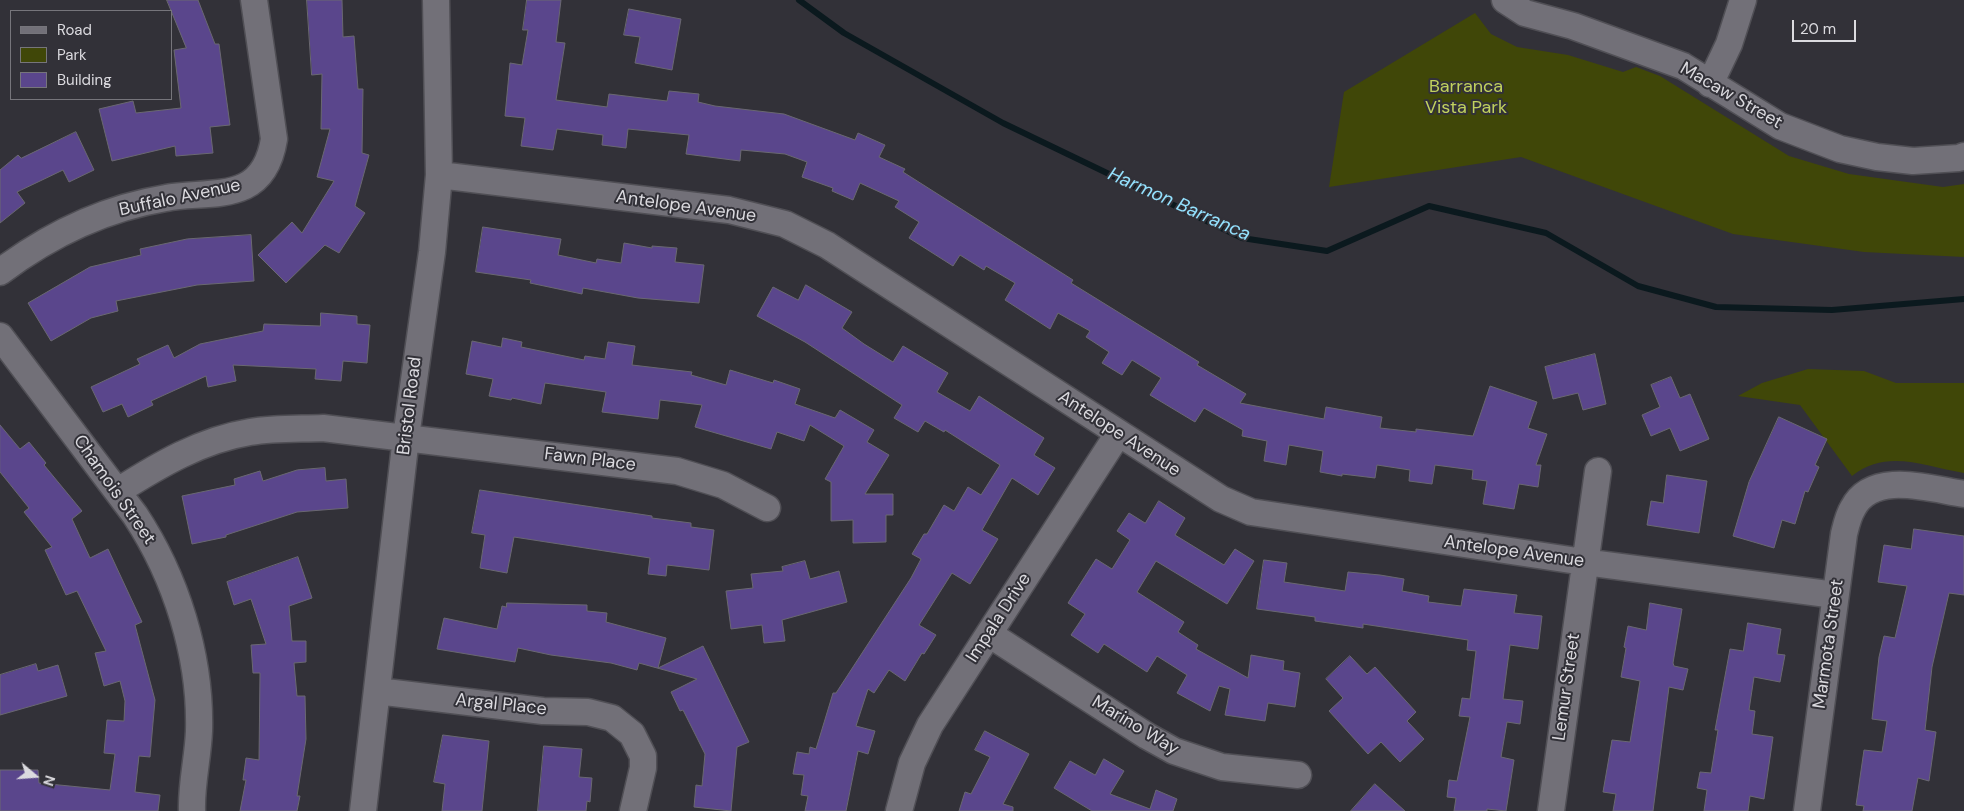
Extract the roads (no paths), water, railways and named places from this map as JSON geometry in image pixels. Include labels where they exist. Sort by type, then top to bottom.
[{"type":"street","name":"Buffalo Avenue","points":[[0,272],[43,243],[99,216],[158,199],[232,190],[245,186],[255,179],[268,161],[274,139],[254,0]]},
{"type":"street","name":"Bristol Road","points":[[363,811],[406,437],[432,252],[439,175],[436,0]]},
{"type":"street","name":"Macaw Street","points":[[1505,0],[1525,13],[1574,26],[1683,66],[1780,126],[1840,149],[1877,157],[1913,160],[1959,158],[1964,156]]},
{"type":"street","points":[[1710,84],[1730,44],[1743,0]]},
{"type":"street","name":"Antelope Avenue","points":[[439,175],[728,210],[785,224],[826,246],[1222,499],[1251,512],[1584,562],[1835,595]]},
{"type":"street","name":"Chamois Street","points":[[0,336],[118,491],[143,528],[160,559],[174,592],[188,638],[198,713],[192,811]]},
{"type":"street","name":"Fawn Place","points":[[118,491],[183,453],[250,432],[323,428],[677,471],[723,485],[768,508]]},
{"type":"street","name":"Impala Drive","points":[[899,811],[912,763],[930,725],[1118,434]]},
{"type":"street","name":"Lemur Street","points":[[1551,811],[1598,471]]},
{"type":"street","name":"Marmota Street","points":[[1807,811],[1835,595],[1848,520],[1853,507],[1874,488],[1905,485],[1964,494]]},
{"type":"street","name":"Marino Way","points":[[989,634],[1147,736],[1174,751],[1222,768],[1298,775]]},
{"type":"street","name":"Argal Place","points":[[377,691],[543,711],[588,712],[612,718],[632,734],[643,756],[643,768],[632,811]]},
{"type":"waterway","name":"Harmon Barranca","points":[[799,0],[844,33],[1003,123],[1242,238],[1327,251],[1429,206],[1546,233],[1638,286],[1716,307],[1832,310],[1964,299]]},
{"type":"park label","name":"Barranca Vista Park","points":[[1466,97]]}]
